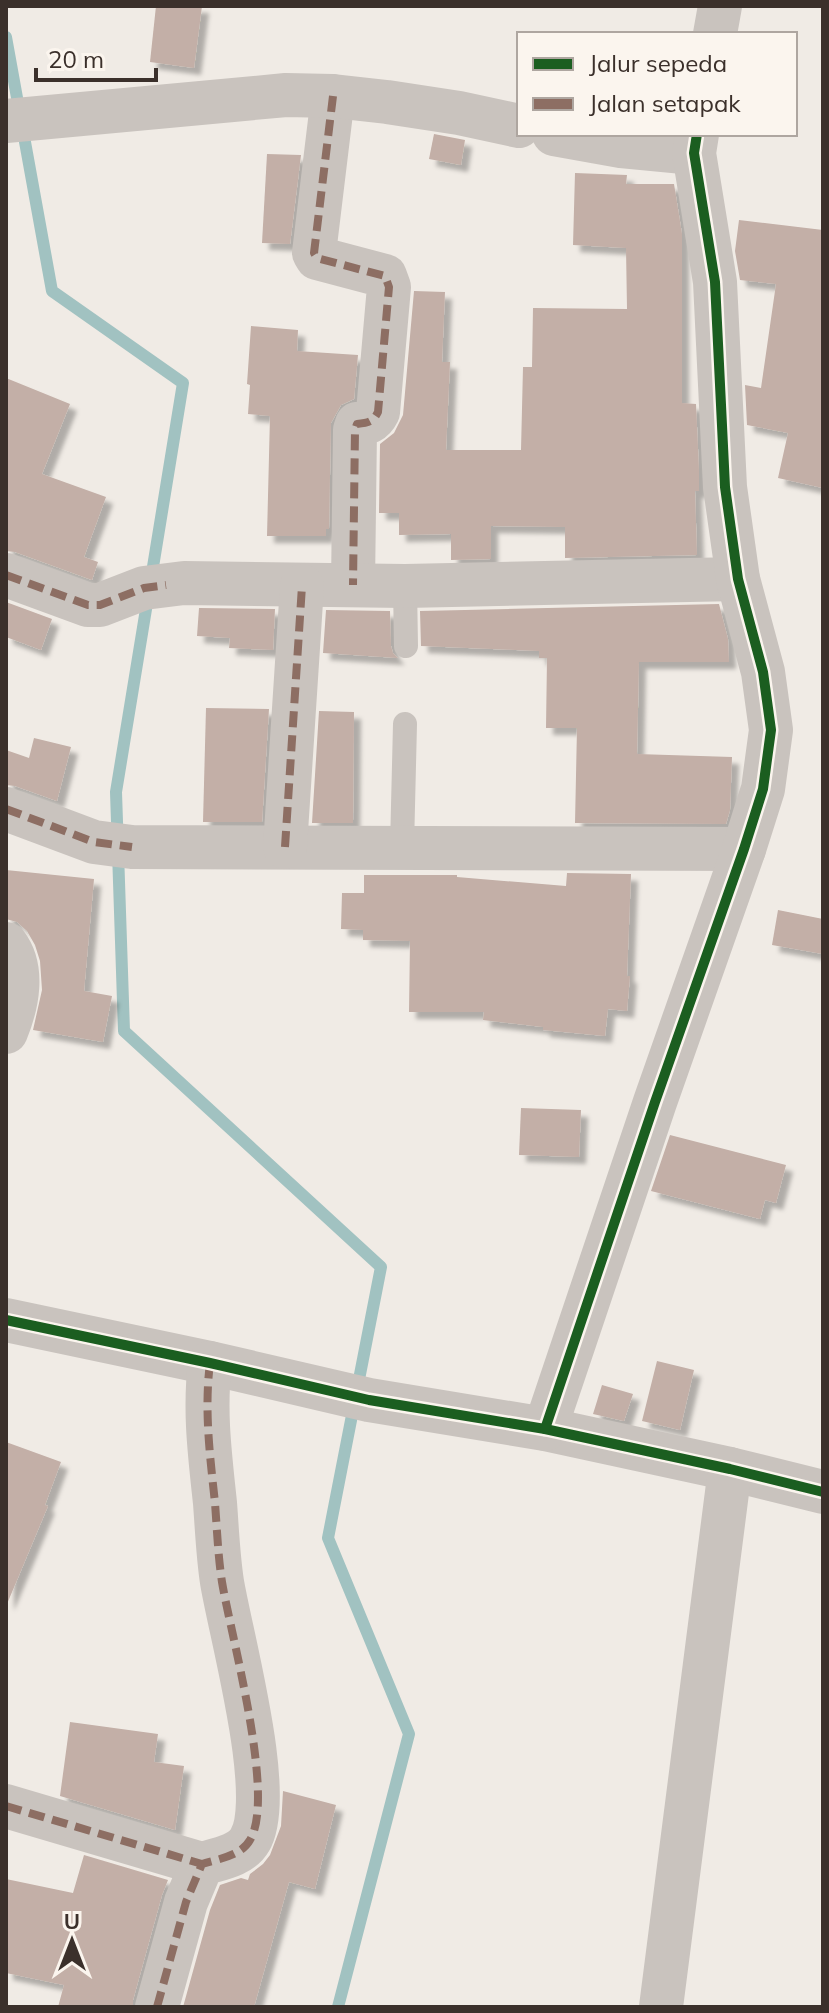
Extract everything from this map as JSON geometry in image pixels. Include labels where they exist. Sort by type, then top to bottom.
[{"type":"street","points":[[715,32],[720,6]]},
{"type":"street","points":[[25,120],[286,95],[387,102],[517,126]]},
{"type":"street","points":[[333,96],[314,253],[317,258],[385,276],[389,287],[378,412],[375,419],[366,424],[357,424],[355,430],[353,585]]},
{"type":"street","points":[[545,1429],[744,849],[763,789],[771,730],[763,672],[738,579],[725,487],[715,282],[695,143],[621,146],[565,136]]},
{"type":"street","points":[[6,575],[88,605],[100,605],[155,586],[184,583],[405,586],[738,579]]},
{"type":"street","points":[[285,847],[302,586]]},
{"type":"street","points":[[6,809],[113,844],[744,849]]},
{"type":"street","points":[[6,944],[17,969],[18,984],[6,1032]]},
{"type":"street","points":[[6,1320],[369,1400],[545,1429],[823,1492]]},
{"type":"street","points":[[6,1806],[202,1864],[238,1852],[250,1840],[258,1808],[258,1778],[222,1578],[206,1421],[210,1363]]},
{"type":"street","points":[[661,2007],[730,1469]]},
{"type":"street","points":[[157,2007],[186,1902],[202,1864]]},
{"type":"lane","points":[[405,586],[406,646]]},
{"type":"lane","points":[[402,847],[405,724]]},
{"type":"building","points":[[156,6],[202,6],[194,68],[150,62]]},
{"type":"building","points":[[434,134],[465,140],[461,165],[429,159]]},
{"type":"building","points":[[267,154],[301,155],[290,244],[262,243]]},
{"type":"building","points":[[575,173],[627,175],[626,184],[674,184],[682,234],[682,403],[696,404],[699,471],[699,491],[695,491],[697,555],[565,558],[565,527],[491,526],[491,559],[451,560],[451,534],[399,535],[399,513],[379,513],[380,444],[394,433],[403,415],[414,291],[445,292],[442,362],[450,362],[446,450],[521,450],[523,367],[532,367],[533,308],[627,309],[626,248],[573,245]]},
{"type":"building","points":[[739,220],[823,230],[823,488],[778,478],[788,433],[747,425],[745,385],[761,388],[776,284],[740,280],[735,251]]},
{"type":"building","points":[[251,326],[298,330],[297,351],[358,355],[354,399],[341,405],[331,423],[329,529],[326,529],[326,536],[267,536],[270,416],[248,414]]},
{"type":"building","points":[[6,378],[70,404],[42,474],[106,497],[84,557],[98,562],[92,580],[6,551]]},
{"type":"building","points":[[6,602],[52,619],[41,650],[6,637]]},
{"type":"building","points":[[719,604],[728,639],[729,662],[639,662],[637,754],[732,757],[730,810],[726,824],[575,823],[577,728],[546,728],[547,658],[539,658],[539,651],[421,646],[420,611]]},
{"type":"building","points":[[199,608],[275,609],[273,650],[229,648],[230,638],[197,636]]},
{"type":"building","points":[[326,610],[390,611],[391,646],[398,658],[323,653]]},
{"type":"building","points":[[206,708],[269,709],[262,822],[203,822]]},
{"type":"building","points":[[319,711],[354,712],[353,823],[312,823]]},
{"type":"building","points":[[34,738],[71,747],[57,801],[6,785],[6,750],[29,758]]},
{"type":"building","points":[[6,870],[94,879],[84,991],[112,996],[103,1042],[33,1030],[42,990],[40,961],[27,931],[17,922],[6,919]]},
{"type":"building","points":[[567,873],[631,874],[627,1011],[608,1009],[605,1036],[483,1020],[484,1012],[409,1012],[410,941],[363,940],[363,930],[341,929],[342,893],[364,893],[364,875],[457,875],[566,886]]},
{"type":"building","points":[[778,910],[823,919],[823,954],[772,945]]},
{"type":"building","points":[[521,1108],[581,1110],[579,1157],[519,1155]]},
{"type":"building","points":[[670,1135],[786,1165],[776,1203],[765,1200],[760,1219],[651,1191]]},
{"type":"building","points":[[657,1361],[694,1370],[680,1430],[642,1421]]},
{"type":"building","points":[[602,1385],[633,1394],[624,1421],[593,1414]]},
{"type":"building","points":[[6,1442],[61,1462],[45,1505],[48,1506],[7,1604]]},
{"type":"building","points":[[70,1722],[158,1734],[154,1762],[184,1766],[175,1830],[60,1796]]},
{"type":"building","points":[[283,1791],[336,1805],[315,1889],[289,1882],[254,2007],[183,2007],[220,1885],[241,1878],[248,1880],[250,1874],[270,1855],[281,1826]]},
{"type":"building","points":[[84,1855],[168,1880],[133,2007],[58,2007],[64,1985],[6,1973],[6,1879],[73,1893]]},
{"type":"waterway","points":[[6,37],[52,291],[183,383],[151,579]]},
{"type":"waterway","points":[[148,597],[116,792],[124,1031],[381,1267],[328,1538],[409,1734],[338,2007]]},
{"type":"marked path","points":[[333,96],[314,253],[317,258],[385,276],[389,287],[378,412],[370,421],[357,424],[355,430],[353,585]]},
{"type":"marked path","points":[[6,575],[88,605],[100,605],[144,588],[166,585]]},
{"type":"marked path","points":[[285,847],[302,586]]},
{"type":"marked path","points":[[6,809],[94,842],[132,847]]},
{"type":"marked path","points":[[157,2007],[186,1902],[202,1864],[241,1850],[250,1840],[257,1819],[255,1754],[222,1582],[208,1433],[210,1363]]},
{"type":"marked path","points":[[6,1806],[202,1864]]},
{"type":"cycle path","points":[[545,1429],[744,849],[763,789],[771,730],[763,672],[738,579],[725,487],[715,282],[694,153],[697,136]]},
{"type":"cycle path","points":[[6,1320],[369,1400],[545,1429],[823,1492]]}]
